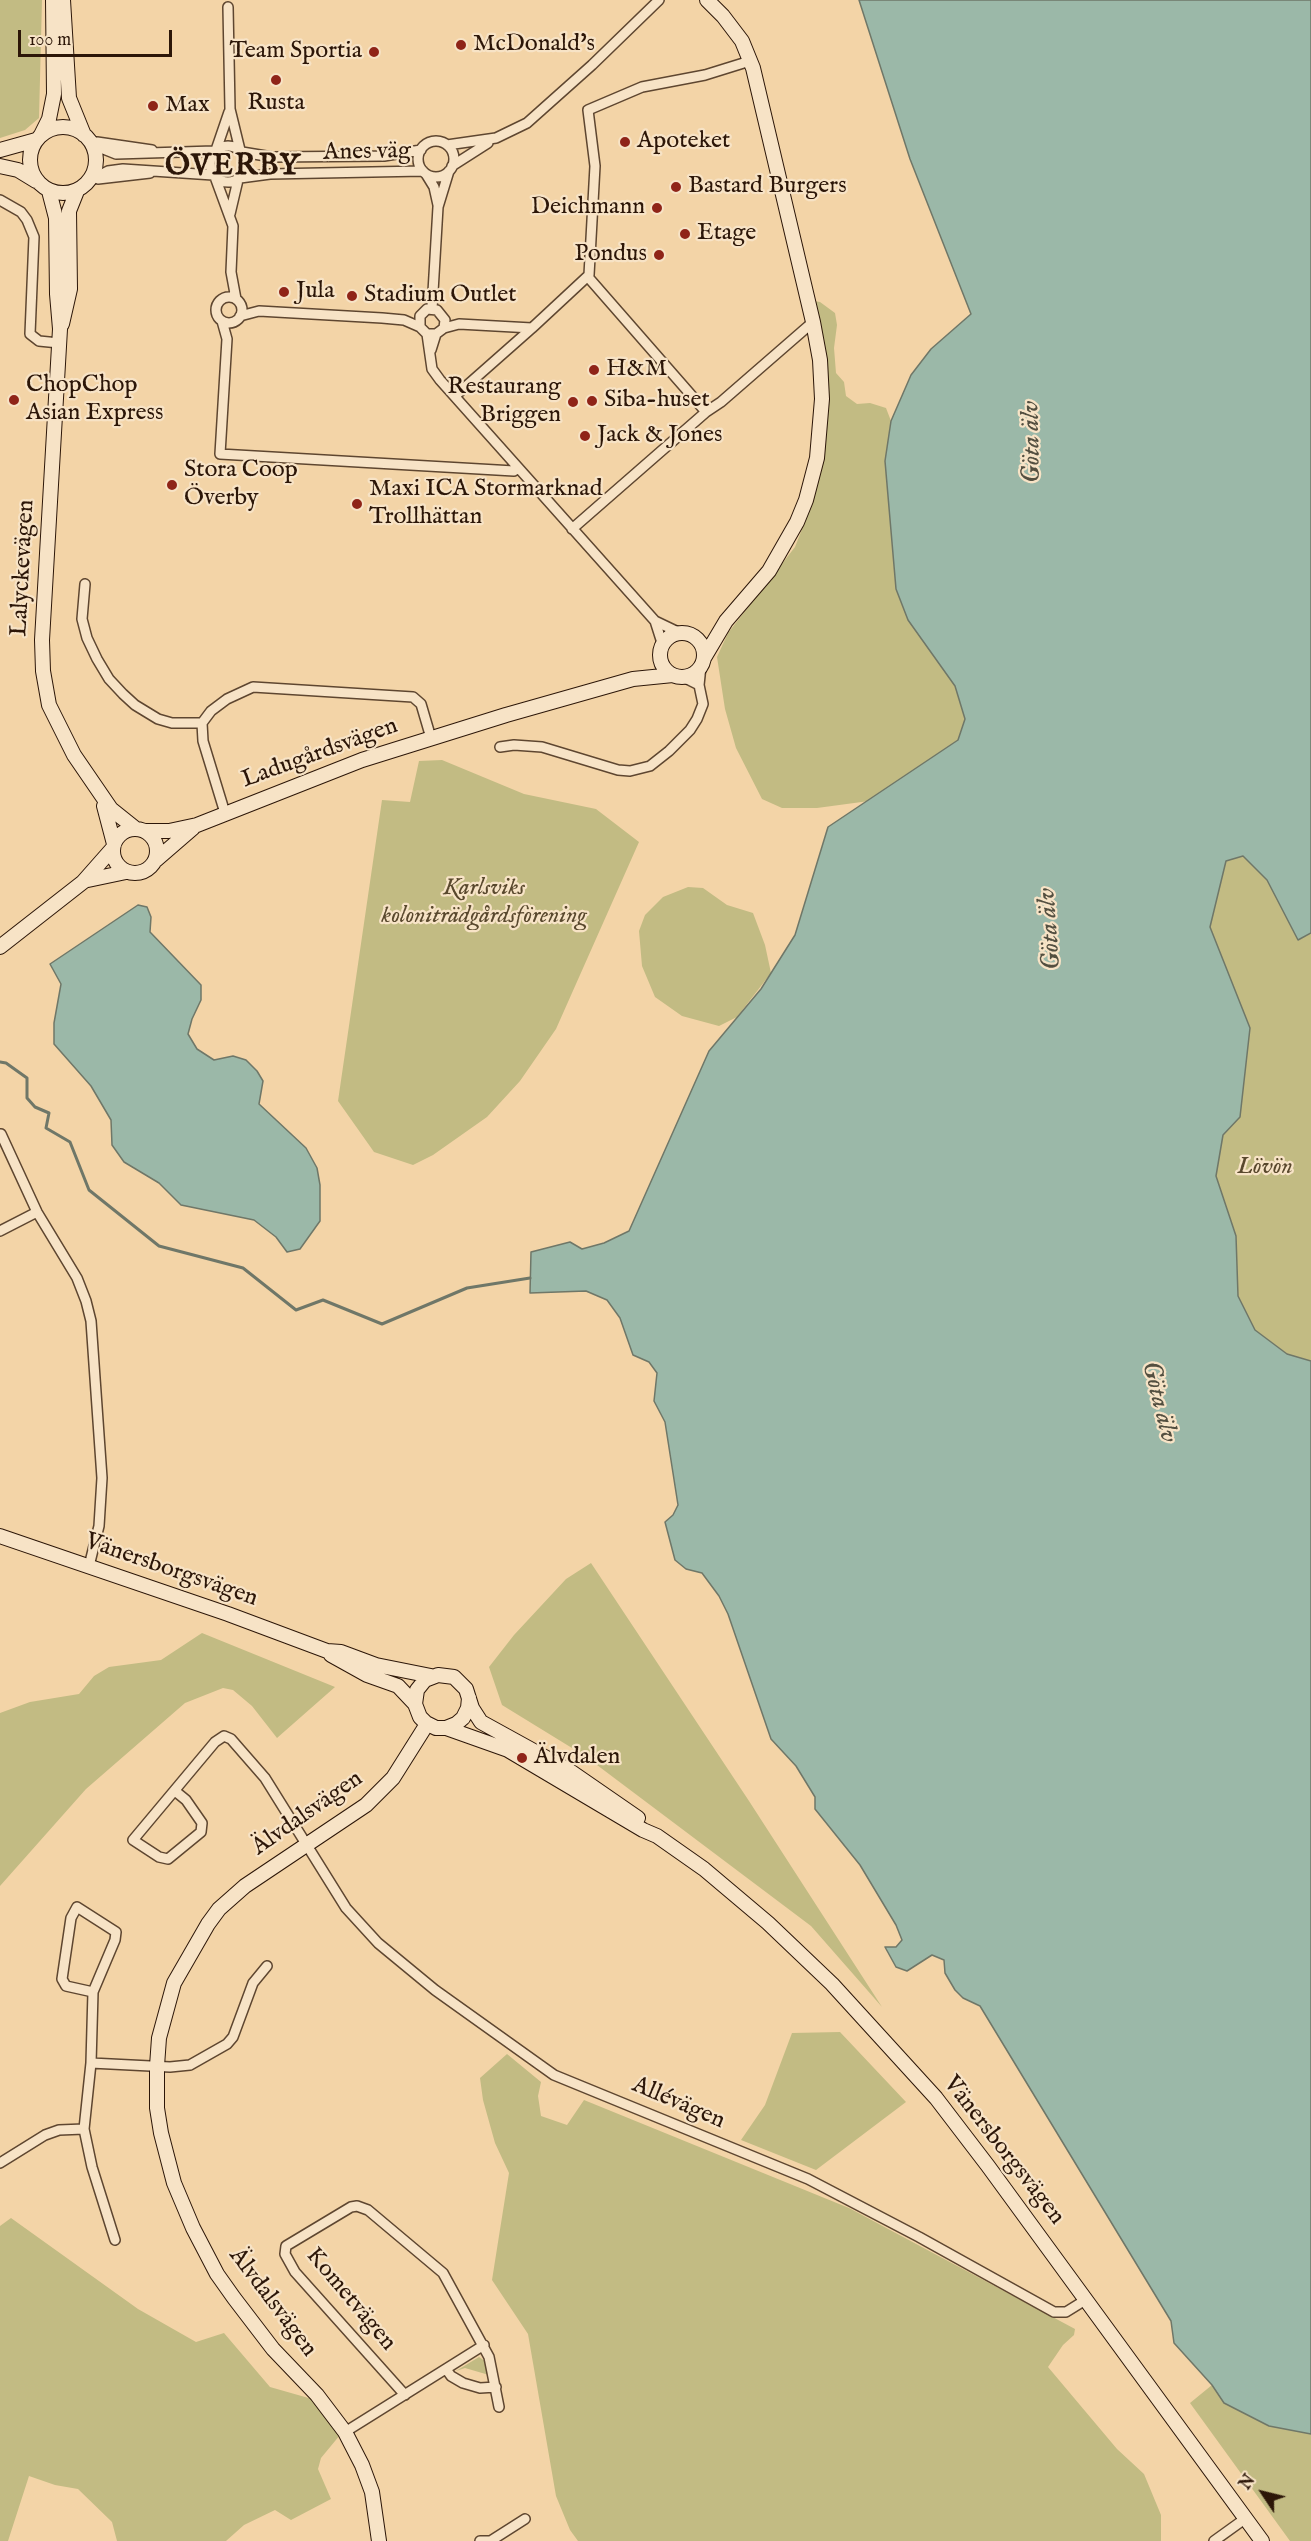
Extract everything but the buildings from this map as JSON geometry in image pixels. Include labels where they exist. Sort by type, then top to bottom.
[{"type":"main road","points":[[36,181],[31,169],[30,157],[49,119],[54,94],[53,0]]},
{"type":"main road","points":[[60,328],[68,300],[69,211],[96,167],[96,157],[69,98],[63,0]]},
{"type":"main road","points":[[706,0],[723,16],[742,40],[750,61],[813,322],[820,360],[822,399],[820,436],[811,481],[796,522],[780,554],[756,588],[726,621],[695,672],[678,676],[662,666],[661,648],[669,636],[678,632],[693,635],[726,621]]},
{"type":"main road","points":[[0,150],[39,138],[50,130],[65,127],[86,137]]},
{"type":"main road","points":[[0,166],[18,170],[49,191],[66,194],[84,185]]},
{"type":"main road","points":[[49,191],[56,218],[60,328]]},
{"type":"main road","name":"Lalyckevägen","points":[[60,328],[42,671],[50,705],[58,725],[100,796],[107,814],[113,846]]},
{"type":"main road","points":[[693,635],[702,645],[702,662]]},
{"type":"main road","name":"Ladugårdsvägen","points":[[633,679],[652,663],[661,648]]},
{"type":"main road","name":"Ladugårdsvägen","points":[[0,947],[83,882],[124,832],[169,831],[197,825],[362,760],[431,738],[633,679],[678,676]]},
{"type":"main road","name":"Lalyckevägen","points":[[100,796],[119,818],[140,830]]},
{"type":"main road","name":"Ladugårdsvägen","points":[[83,882],[100,876],[145,872],[174,842],[197,825]]},
{"type":"main road","points":[[140,830],[156,843],[156,860]]},
{"type":"main road","points":[[113,846],[116,864],[126,872]]},
{"type":"main road","name":"Vänersborgsvägen","points":[[0,1536],[327,1651],[340,1652],[375,1665],[431,1677],[444,1674],[457,1679],[464,1686],[481,1722],[570,1771],[647,1825],[657,1836]]},
{"type":"main road","name":"Vänersborgsvägen","points":[[327,1651],[337,1660],[367,1675],[398,1686],[415,1704],[420,1717],[427,1724],[436,1728],[446,1728],[508,1750],[643,1830],[657,1836],[704,1869],[768,1923],[871,2024],[936,2098],[1087,2298],[1262,2541]]},
{"type":"main road","points":[[415,1704],[419,1687],[431,1677]]},
{"type":"main road","points":[[446,1728],[463,1718],[468,1708],[469,1698]]},
{"type":"main road","name":"Älvdalsvägen","points":[[379,2541],[372,2493],[362,2465],[345,2432],[317,2395],[273,2349],[234,2298],[193,2228],[174,2183],[161,2133],[157,2108],[157,2066],[159,2038],[174,1983],[208,1924],[245,1886],[353,1815],[387,1784],[427,1724]]},
{"type":"street","points":[[637,19],[648,0]]},
{"type":"street","points":[[425,172],[438,177],[496,138],[527,123],[592,65],[659,0]]},
{"type":"street","points":[[228,7],[230,109],[246,163],[239,179],[230,216]]},
{"type":"street","points":[[455,396],[588,277],[595,180],[588,110],[642,87],[705,75],[750,61]]},
{"type":"street","points":[[230,109],[209,163],[230,216],[233,233],[231,272],[223,298],[217,304],[216,309],[227,339],[220,454],[514,471],[518,468]]},
{"type":"street","points":[[86,137],[166,153],[215,151],[228,145],[241,151]]},
{"type":"street","points":[[447,145],[476,143],[496,138]]},
{"type":"street","points":[[432,309],[438,207],[434,187],[418,161],[421,150],[431,142],[441,142],[447,145],[453,153],[451,169],[438,207]]},
{"type":"street","name":"Anes väg","points":[[241,151],[272,157],[384,156],[421,150]]},
{"type":"street","points":[[84,185],[157,171],[214,176],[224,182],[239,179]]},
{"type":"street","name":"Anes väg","points":[[239,179],[270,174],[425,172]]},
{"type":"street","points":[[0,200],[21,212],[34,237],[30,334],[39,341],[59,343]]},
{"type":"street","points":[[227,339],[242,308],[231,272]]},
{"type":"street","points":[[588,277],[706,412]]},
{"type":"street","points":[[223,298],[238,300],[259,311]]},
{"type":"street","points":[[404,320],[432,309]]},
{"type":"street","points":[[432,309],[459,324]]},
{"type":"street","points":[[222,321],[237,319],[259,311],[404,320],[432,331],[459,324],[532,328]]},
{"type":"street","points":[[422,314],[419,321],[432,331]]},
{"type":"street","points":[[443,315],[432,331],[430,352],[432,369],[655,621],[678,632]]},
{"type":"street","points":[[572,529],[813,322]]},
{"type":"street","points":[[85,584],[82,619],[87,638],[109,679],[135,705],[158,719],[172,723],[202,723]]},
{"type":"street","points":[[655,621],[661,648]]},
{"type":"street","points":[[500,747],[514,745],[542,747],[618,770],[630,771],[651,766],[690,730],[697,719],[703,704],[699,685],[702,662]]},
{"type":"street","points":[[678,676],[699,685]]},
{"type":"street","name":"Ladugårdsvägen","points":[[225,813],[203,741],[202,723],[211,711],[226,699],[253,687],[413,697],[421,704],[431,738]]},
{"type":"street","points":[[1,1134],[20,1180],[77,1278],[91,1321],[102,1478],[99,1526],[89,1566]]},
{"type":"street","points":[[0,1231],[37,1212]]},
{"type":"street","name":"Allévägen","points":[[175,1791],[215,1742],[224,1736],[231,1739],[265,1778],[346,1908],[378,1942],[435,1990],[554,2075],[808,2179],[1054,2312],[1066,2312],[1087,2298]]},
{"type":"street","points":[[175,1791],[186,1800],[202,1823],[201,1832],[168,1859],[159,1857],[133,1840],[175,1791]]},
{"type":"street","points":[[93,1992],[66,1986],[62,1979],[71,1918],[77,1907],[116,1932],[115,1940],[93,1992],[92,2063],[84,2129],[92,2167],[115,2240]]},
{"type":"street","points":[[92,2063],[182,2067],[190,2065],[227,2044],[233,2037],[254,1983],[267,1966]]},
{"type":"street","points":[[0,2163],[45,2135],[59,2130],[84,2129]]},
{"type":"street","name":"Kometvägen","points":[[405,2395],[295,2272],[285,2253],[286,2246],[351,2207],[368,2210],[443,2273],[484,2345],[489,2358],[499,2407]]},
{"type":"street","points":[[345,2432],[484,2345]]},
{"type":"street","points":[[446,2369],[463,2383],[480,2388],[496,2387]]},
{"type":"street","points":[[1214,2541],[1246,2518]]},
{"type":"street","points":[[480,2541],[492,2541],[525,2519]]},
{"type":"green space","points":[[0,0],[42,0],[39,118],[25,130],[0,138]]},
{"type":"green space","points":[[814,301],[820,302],[835,313],[836,373],[844,382],[846,396],[857,404],[870,403],[886,408],[891,421],[885,462],[896,589],[908,620],[955,686],[965,719],[958,740],[869,801],[817,808],[782,808],[762,799],[736,748],[725,709],[717,657],[728,633],[795,547],[808,514],[820,472],[827,428],[828,385],[823,340]]},
{"type":"green space","name":"Karlsviks koloniträdgårdsförening","points":[[442,760],[524,794],[596,809],[639,842],[556,1029],[520,1081],[487,1117],[433,1155],[413,1165],[374,1152],[338,1101],[382,800],[410,802],[419,761]]},
{"type":"green space","name":"Lövön","points":[[1243,856],[1267,880],[1298,939],[1311,933],[1311,1361],[1287,1354],[1255,1330],[1238,1296],[1236,1236],[1216,1176],[1223,1135],[1240,1117],[1210,927],[1226,861]]},
{"type":"green space","points":[[688,887],[703,888],[727,905],[753,913],[765,945],[771,973],[737,1017],[719,1026],[682,1016],[655,997],[642,966],[639,931],[645,915],[663,897]]},
{"type":"green space","points":[[591,1563],[882,2007],[811,1926],[585,1756],[502,1705],[489,1667],[514,1635],[566,1579]]},
{"type":"green space","points":[[202,1633],[335,1687],[277,1738],[252,1706],[233,1690],[223,1688],[185,1703],[86,1789],[0,1886],[0,1713],[30,1702],[79,1694],[94,1676],[109,1667],[161,1660]]},
{"type":"green space","points":[[840,2032],[906,2102],[816,2170],[741,2140],[765,2105],[792,2033]]},
{"type":"green space","points":[[507,2054],[541,2082],[538,2096],[541,2116],[567,2125],[584,2100],[849,2208],[1075,2329],[1074,2335],[1063,2345],[1048,2367],[1117,2449],[1144,2474],[1161,2515],[1161,2541],[578,2541],[570,2530],[556,2496],[528,2334],[492,2280],[509,2173],[495,2143],[483,2100],[480,2078]]},
{"type":"green space","points":[[11,2218],[138,2309],[196,2342],[224,2333],[270,2387],[312,2399],[340,2435],[321,2458],[318,2469],[331,2499],[291,2520],[275,2510],[244,2525],[226,2541],[117,2541],[112,2522],[78,2489],[55,2485],[29,2476],[8,2541],[0,2541],[0,2226]]},
{"type":"green space","points":[[479,2357],[485,2361],[489,2375],[465,2368],[456,2371]]},
{"type":"green space","points":[[1212,2385],[1224,2403],[1311,2434],[1311,2541],[1290,2541],[1190,2403]]},
{"type":"water","name":"Göta älv","points":[[859,0],[1311,0],[1311,933],[1298,940],[1267,880],[1243,856],[1226,861],[1210,927],[1250,1028],[1240,1117],[1223,1135],[1216,1176],[1236,1236],[1238,1296],[1255,1330],[1287,1354],[1311,1361],[1311,2434],[1269,2426],[1224,2403],[1212,2385],[1174,2343],[1171,2321],[980,2006],[963,1998],[955,1990],[945,1973],[944,1960],[932,1955],[907,1971],[896,1967],[885,1947],[896,1947],[902,1940],[896,1925],[860,1865],[815,1809],[815,1797],[796,1766],[771,1739],[728,1614],[719,1596],[702,1573],[686,1569],[675,1560],[665,1522],[673,1515],[678,1505],[665,1422],[654,1401],[657,1373],[649,1362],[633,1355],[620,1318],[607,1300],[586,1291],[530,1293],[531,1252],[570,1242],[582,1249],[604,1243],[629,1231],[709,1051],[761,989],[795,935],[828,827],[958,740],[965,719],[955,686],[908,620],[896,589],[885,461],[891,421],[911,375],[931,349],[971,314],[910,159]]},
{"type":"water","points":[[138,905],[147,907],[151,917],[150,932],[201,985],[201,1000],[188,1034],[197,1049],[214,1060],[233,1056],[246,1060],[263,1081],[259,1104],[306,1148],[317,1168],[320,1185],[320,1221],[300,1249],[287,1252],[276,1237],[254,1220],[181,1205],[159,1183],[124,1162],[112,1145],[111,1120],[91,1086],[54,1044],[54,1023],[61,984],[50,964]]},
{"type":"waterway","points":[[0,1062],[6,1063],[27,1078],[27,1098],[35,1107],[49,1113],[46,1128],[70,1142],[89,1190],[159,1246],[243,1268],[296,1310],[323,1300],[382,1324],[467,1288],[530,1278]]},
{"type":"place","name":"McDonald's","points":[[461,45]]},
{"type":"place","name":"Team Sportia","points":[[374,52]]},
{"type":"place","name":"Rusta","points":[[276,80]]},
{"type":"place","name":"Max","points":[[153,106]]},
{"type":"place","name":"Apoteket","points":[[625,142]]},
{"type":"place","name":"Bastard Burgers","points":[[676,187]]},
{"type":"place","name":"Deichmann","points":[[657,208]]},
{"type":"place","name":"Etage","points":[[685,234]]},
{"type":"place","name":"Pondus","points":[[659,255]]},
{"type":"place","name":"Jula","points":[[284,292]]},
{"type":"place","name":"Stadium Outlet","points":[[352,296]]},
{"type":"place","name":"H&M","points":[[594,370]]},
{"type":"place","name":"ChopChop Asian Express","points":[[14,400]]},
{"type":"place","name":"Siba-huset","points":[[592,401]]},
{"type":"place","name":"Restaurang Briggen","points":[[573,402]]},
{"type":"place","name":"Jack & Jones","points":[[585,436]]},
{"type":"place","name":"Stora Coop Överby","points":[[172,485]]},
{"type":"place","name":"Maxi ICA Stormarknad Trollhättan","points":[[357,504]]},
{"type":"place","name":"Älvdalen","points":[[522,1758]]},
{"type":"district","name":"ÖVERBY","points":[[233,168]]}]
